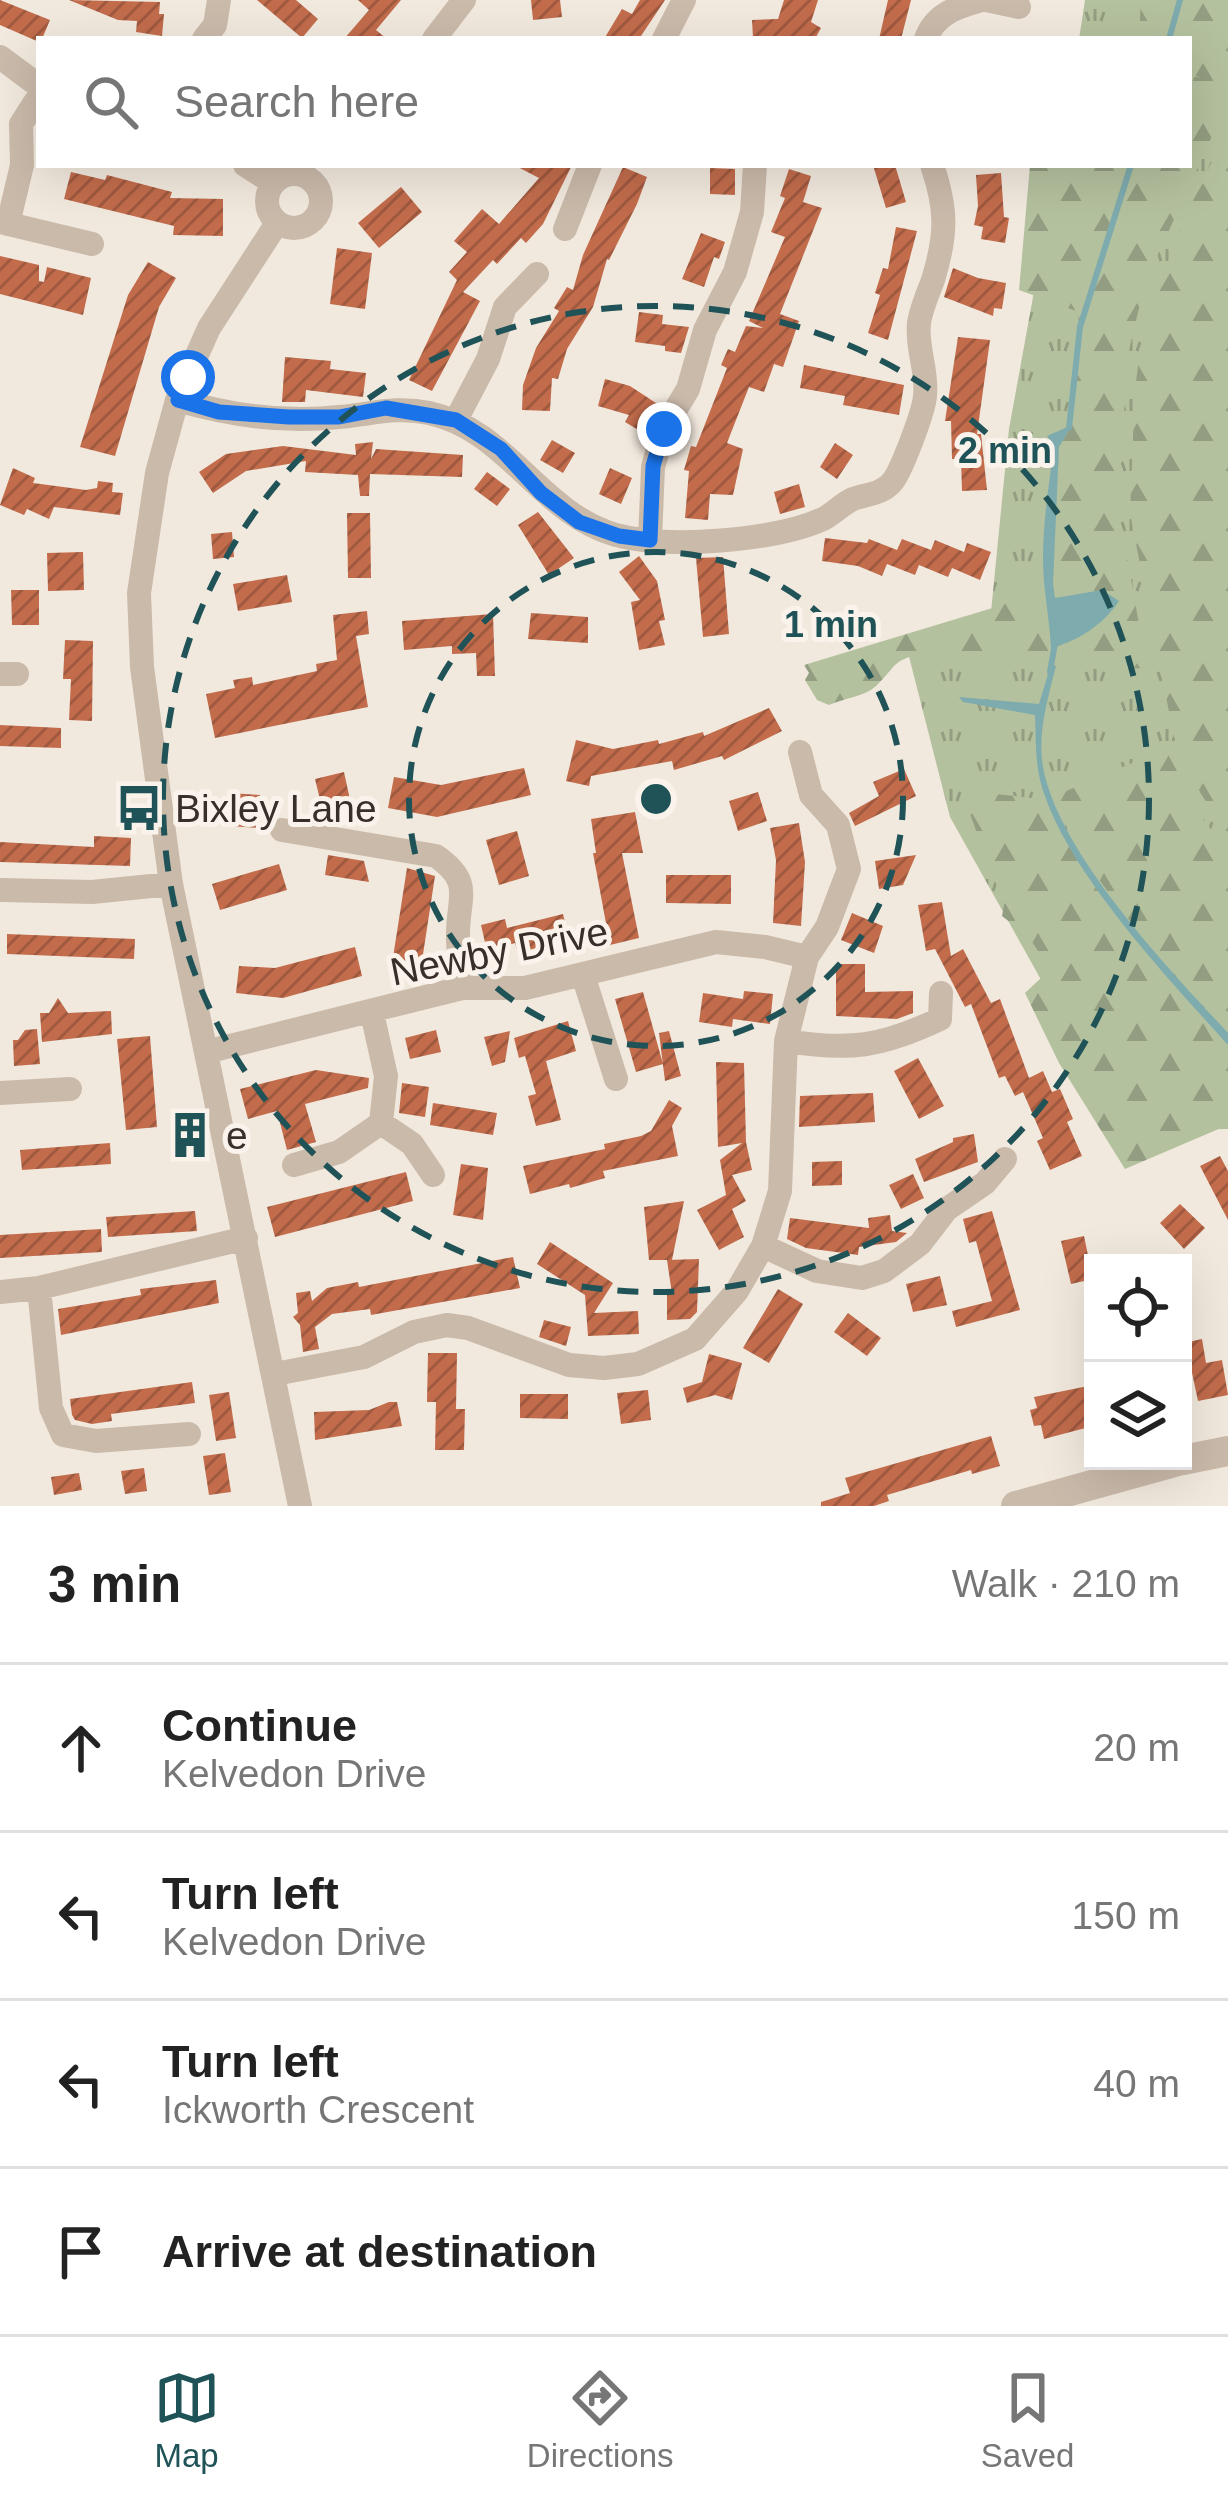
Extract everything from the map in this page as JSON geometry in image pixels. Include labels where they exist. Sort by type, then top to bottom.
[{"type":"street","points":[[206,36],[215,25],[218,0]]},
{"type":"street","points":[[436,36],[464,0]]},
{"type":"street","points":[[666,36],[684,0]]},
{"type":"street","points":[[927,36],[949,10],[984,0],[1018,7]]},
{"type":"street","points":[[0,58],[36,84]]},
{"type":"street","points":[[36,101],[21,124],[22,165],[4,223],[92,244]]},
{"type":"street","points":[[250,168],[273,183]]},
{"type":"street","points":[[565,229],[589,168]]},
{"type":"street","points":[[650,540],[653,466],[664,429],[688,389],[705,330],[735,272],[752,212],[755,168]]},
{"type":"street","points":[[178,400],[219,412],[339,417],[386,408],[456,420],[501,449],[541,493],[579,522],[619,536],[650,540],[776,533],[825,518],[850,500],[878,493],[894,480],[926,397],[919,324],[937,266],[946,206],[933,168]]},
{"type":"street","points":[[316,171],[322,196],[317,217],[299,228],[277,223],[267,204],[273,183],[291,173],[316,171]]},
{"type":"street","points":[[277,223],[209,328],[178,400],[157,473],[140,593],[142,667],[171,884],[300,1506]]},
{"type":"street","points":[[456,420],[488,359],[505,307],[537,274]]},
{"type":"street","points":[[275,1374],[364,1357],[414,1332],[447,1325],[468,1328],[569,1365],[638,1364],[695,1339],[737,1291],[763,1246],[779,1192],[786,1041],[807,957],[827,927],[849,869],[838,824],[812,795],[800,752]]},
{"type":"street","points":[[282,830],[436,856],[453,868],[464,890],[458,931],[462,988]]},
{"type":"street","points":[[0,890],[92,892],[171,884]]},
{"type":"street","name":"Newby Drive","points":[[206,1052],[462,988],[525,988],[716,942],[807,957]]},
{"type":"street","points":[[583,975],[616,1078]]},
{"type":"street","points":[[786,1041],[836,1049],[880,1042],[940,1019],[941,993]]},
{"type":"street","points":[[294,1166],[339,1152],[381,1123],[386,1076],[372,1013]]},
{"type":"street","points":[[0,1093],[70,1089]]},
{"type":"street","points":[[381,1123],[412,1144],[433,1175]]},
{"type":"street","points":[[763,1246],[817,1271],[862,1278],[884,1271],[920,1244],[947,1209],[985,1183],[1005,1159]]},
{"type":"street","points":[[0,1292],[39,1288],[245,1238]]},
{"type":"street","points":[[39,1288],[51,1408],[63,1435],[96,1441],[189,1433]]},
{"type":"street","points":[[1192,1458],[1228,1451]]},
{"type":"street","points":[[1016,1506],[1144,1470]]},
{"type":"green space","points":[[1085,0],[1228,0],[1228,1129],[1125,1130],[950,817],[904,637],[991,612],[1009,429],[1056,168],[1192,168],[1192,36],[1079,36]]},
{"type":"green space","points":[[1141,0],[1228,0],[1228,101],[1145,283],[1128,354],[1118,507],[1147,669],[925,652],[900,661],[866,693],[829,705],[817,700],[805,680],[809,673],[804,665],[1045,592],[1052,648],[1089,631],[1118,602],[1101,590],[1056,599],[1059,447],[1072,425],[1079,312],[1019,290],[1030,168],[1192,168],[1192,76],[1201,78],[1192,74],[1192,36],[1139,36]]},
{"type":"green space","points":[[1228,129],[1228,835],[1201,794],[1174,737],[1130,513],[1135,388],[1143,332],[1184,218]]},
{"type":"green space","points":[[1165,749],[1203,819],[1228,851],[1228,1033],[1108,892],[1052,797]]},
{"type":"green space","points":[[961,790],[1048,800],[1078,861],[1170,980],[1228,1045],[1228,1125],[1125,1169],[1059,1063],[1025,993],[1042,977],[1045,962],[1029,937],[1002,916],[1004,905]]},
{"type":"water","points":[[1072,425],[1059,447],[1055,598],[1102,590],[1119,601],[1089,631],[1051,648],[1043,555],[1054,446],[1047,436]]},
{"type":"water","points":[[1051,664],[1056,666],[1041,742],[1053,801],[1093,872],[1147,943],[1228,1033],[1228,1045],[1120,920],[1070,849],[1040,780],[1035,715],[963,702],[959,697],[1039,704]]},
{"type":"building","points":[[0,0],[50,20],[36,41],[0,25]]},
{"type":"building","points":[[69,0],[160,2],[162,36],[136,32],[137,21],[118,20]]},
{"type":"building","points":[[257,0],[296,0],[318,19],[300,36]]},
{"type":"building","points":[[358,0],[401,0],[376,30],[383,36],[347,36],[369,10]]},
{"type":"building","points":[[531,0],[560,0],[562,17],[533,20]]},
{"type":"building","points":[[640,0],[665,0],[641,36],[606,36],[622,9],[632,14]]},
{"type":"building","points":[[784,0],[818,0],[811,22],[821,28],[817,36],[753,36],[752,20],[778,19]]},
{"type":"building","points":[[888,0],[911,0],[902,36],[880,36]]},
{"type":"building","points":[[520,168],[571,168],[543,224],[526,243],[521,238],[497,264],[493,260],[463,292],[480,301],[432,391],[409,380],[457,280],[449,272],[467,252],[454,241],[482,209],[499,224],[539,178]]},
{"type":"building","points":[[623,168],[647,177],[607,259],[593,307],[567,349],[558,379],[552,378],[550,411],[522,410],[523,385],[536,348],[559,311],[554,308],[567,287],[573,290],[583,255]]},
{"type":"building","points":[[710,168],[735,169],[735,195],[710,194]]},
{"type":"building","points":[[874,168],[896,168],[906,202],[886,208]]},
{"type":"building","points":[[789,169],[811,176],[803,202],[822,208],[780,314],[799,321],[783,367],[774,364],[764,392],[749,387],[727,443],[743,449],[733,495],[710,494],[708,520],[685,518],[689,471],[684,470],[727,368],[721,365],[728,349],[735,352],[746,326],[763,328],[749,321],[785,237],[771,232],[785,198],[780,196]]},
{"type":"building","points":[[71,172],[105,180],[107,175],[172,192],[170,198],[223,199],[223,236],[173,235],[174,226],[64,199]]},
{"type":"building","points":[[1001,173],[1004,217],[1009,218],[1005,243],[981,239],[983,227],[974,225],[976,175]]},
{"type":"building","points":[[401,187],[422,212],[379,248],[358,223]]},
{"type":"building","points":[[896,227],[917,231],[888,340],[868,333]]},
{"type":"building","points":[[701,233],[725,242],[719,259],[714,257],[704,287],[682,279]]},
{"type":"building","points":[[337,248],[372,253],[365,309],[330,304]]},
{"type":"building","points":[[0,256],[39,265],[39,281],[44,282],[47,267],[91,278],[83,315],[0,294]]},
{"type":"building","points":[[148,262],[176,278],[159,307],[115,456],[80,447],[128,295]]},
{"type":"building","points":[[953,268],[1006,283],[1002,309],[994,308],[993,316],[944,297]]},
{"type":"building","points":[[639,312],[663,315],[662,324],[689,327],[681,353],[635,342]]},
{"type":"building","points":[[958,337],[990,340],[977,434],[981,434],[987,490],[962,491],[961,459],[952,459],[951,421],[945,421]]},
{"type":"building","points":[[285,357],[331,361],[330,369],[366,373],[363,397],[306,390],[305,402],[282,402]]},
{"type":"building","points":[[804,365],[904,385],[899,415],[843,405],[845,396],[800,388]]},
{"type":"building","points":[[605,379],[630,386],[659,405],[645,434],[625,422],[629,415],[598,406]]},
{"type":"building","points":[[552,440],[575,453],[563,473],[540,460]]},
{"type":"building","points":[[373,442],[371,459],[376,449],[463,455],[462,477],[370,474],[369,496],[360,496],[358,475],[305,472],[306,461],[246,471],[213,493],[199,472],[226,454],[283,446],[356,455],[355,444]]},
{"type":"building","points":[[835,443],[853,455],[837,479],[820,467]]},
{"type":"building","points":[[13,468],[35,478],[33,483],[86,490],[97,488],[98,481],[113,483],[112,492],[123,493],[120,515],[54,507],[49,519],[0,505]]},
{"type":"building","points":[[610,468],[632,478],[621,504],[599,494]]},
{"type":"building","points":[[487,472],[510,489],[497,506],[474,489]]},
{"type":"building","points":[[799,484],[805,507],[780,514],[774,492]]},
{"type":"building","points":[[538,512],[574,558],[549,575],[518,525]]},
{"type":"building","points":[[347,513],[370,513],[371,578],[348,578]]},
{"type":"building","points":[[232,532],[234,557],[213,559],[211,534]]},
{"type":"building","points":[[825,538],[867,543],[869,539],[897,550],[902,539],[931,550],[935,540],[964,552],[967,543],[991,552],[980,580],[952,568],[948,577],[919,565],[915,575],[887,564],[882,576],[858,566],[822,561]]},
{"type":"building","points":[[83,552],[84,590],[48,591],[47,553]]},
{"type":"building","points":[[639,556],[657,581],[665,645],[639,650],[631,602],[640,600],[619,572]]},
{"type":"building","points":[[723,557],[729,634],[703,637],[696,558]]},
{"type":"building","points":[[287,575],[292,602],[238,611],[233,584]]},
{"type":"building","points":[[11,590],[39,590],[39,625],[12,625]]},
{"type":"building","points":[[367,611],[369,634],[356,636],[368,707],[215,738],[206,694],[235,688],[233,680],[252,677],[253,685],[317,671],[316,664],[337,660],[333,615]]},
{"type":"building","points":[[531,613],[588,617],[588,643],[528,639]]},
{"type":"building","points":[[493,614],[495,676],[477,676],[476,653],[452,654],[452,646],[404,650],[402,621]]},
{"type":"building","points":[[65,640],[93,641],[92,721],[69,720],[71,679],[63,679]]},
{"type":"building","points":[[769,708],[782,731],[724,760],[722,756],[674,770],[672,761],[591,776],[589,786],[566,781],[576,740],[613,749],[658,740],[659,744],[703,732],[704,736]]},
{"type":"building","points":[[0,725],[61,728],[61,748],[0,746]]},
{"type":"building","points":[[524,768],[531,795],[437,817],[388,808],[394,777],[441,785]]},
{"type":"building","points":[[904,769],[916,796],[855,826],[849,813],[879,796],[873,782]]},
{"type":"building","points":[[344,772],[354,818],[325,820],[315,779]]},
{"type":"building","points":[[758,792],[767,821],[738,831],[729,801]]},
{"type":"building","points":[[231,793],[260,795],[258,828],[228,826]]},
{"type":"building","points":[[635,812],[643,853],[622,853],[639,938],[610,945],[591,819]]},
{"type":"building","points":[[799,823],[805,862],[801,926],[773,923],[776,860],[770,828]]},
{"type":"building","points":[[517,831],[529,876],[499,885],[486,840]]},
{"type":"building","points":[[94,836],[131,838],[130,866],[0,862],[0,842],[94,847]]},
{"type":"building","points":[[328,855],[364,861],[369,882],[325,875]]},
{"type":"building","points":[[916,855],[903,885],[879,889],[875,861]]},
{"type":"building","points":[[279,864],[287,890],[220,910],[212,884]]},
{"type":"building","points":[[407,868],[435,876],[420,974],[391,970]]},
{"type":"building","points":[[666,875],[731,875],[731,904],[666,903]]},
{"type":"building","points":[[942,902],[951,956],[963,949],[991,1003],[1000,999],[1029,1078],[1043,1071],[1052,1092],[1060,1089],[1073,1119],[1067,1122],[1082,1156],[1050,1170],[1037,1141],[1043,1138],[1023,1092],[1015,1096],[1005,1076],[999,1078],[971,1004],[965,1007],[935,949],[926,951],[918,905]]},
{"type":"building","points":[[852,913],[883,926],[874,953],[841,940]]},
{"type":"building","points":[[563,914],[569,939],[518,953],[515,943],[487,951],[481,925],[505,919],[507,928]]},
{"type":"building","points":[[7,934],[135,939],[134,959],[7,954]]},
{"type":"building","points":[[355,947],[362,976],[283,998],[236,993],[239,966],[275,968]]},
{"type":"building","points":[[836,964],[865,964],[865,992],[913,991],[913,1013],[897,1019],[836,1016]]},
{"type":"building","points":[[744,991],[773,994],[770,1024],[733,1019],[732,1027],[699,1022],[703,993],[743,999]]},
{"type":"building","points":[[643,992],[663,1064],[636,1072],[615,999]]},
{"type":"building","points":[[58,998],[68,1013],[111,1011],[112,1034],[42,1042],[40,1013],[49,1013]]},
{"type":"building","points":[[568,1021],[576,1051],[546,1061],[561,1120],[536,1126],[528,1096],[536,1094],[525,1056],[519,1058],[514,1038]]},
{"type":"building","points":[[37,1029],[40,1064],[14,1066],[13,1040],[25,1030]]},
{"type":"building","points":[[436,1030],[441,1052],[410,1059],[405,1038]]},
{"type":"building","points":[[510,1031],[505,1062],[492,1066],[484,1037]]},
{"type":"building","points":[[669,1031],[681,1076],[665,1081],[659,1033]]},
{"type":"building","points":[[150,1036],[157,1127],[126,1130],[117,1039]]},
{"type":"building","points":[[918,1058],[944,1106],[919,1119],[894,1071]]},
{"type":"building","points":[[716,1062],[744,1063],[746,1142],[752,1170],[732,1175],[746,1201],[732,1209],[744,1237],[719,1250],[697,1210],[726,1195],[720,1160],[742,1143],[718,1147]]},
{"type":"building","points":[[316,1070],[369,1078],[368,1088],[305,1104],[316,1142],[287,1150],[277,1111],[248,1119],[240,1089]]},
{"type":"building","points":[[402,1083],[429,1087],[425,1117],[399,1113]]},
{"type":"building","points":[[873,1093],[875,1122],[799,1127],[800,1096]]},
{"type":"building","points":[[669,1100],[682,1108],[672,1126],[678,1156],[603,1171],[605,1178],[570,1188],[569,1184],[530,1194],[523,1166],[605,1149],[604,1144],[641,1136],[651,1131]]},
{"type":"building","points":[[433,1103],[497,1113],[493,1135],[430,1125]]},
{"type":"building","points":[[974,1134],[978,1162],[924,1182],[915,1159],[953,1138]]},
{"type":"building","points":[[110,1143],[111,1164],[22,1170],[20,1150]]},
{"type":"building","points":[[1220,1156],[1228,1171],[1228,1220],[1200,1166]]},
{"type":"building","points":[[842,1161],[842,1185],[812,1186],[812,1162]]},
{"type":"building","points":[[461,1164],[488,1168],[483,1220],[453,1215]]},
{"type":"building","points":[[406,1172],[413,1201],[275,1237],[267,1207]]},
{"type":"building","points":[[913,1174],[924,1198],[901,1209],[889,1185]]},
{"type":"building","points":[[684,1201],[672,1260],[649,1260],[644,1207]]},
{"type":"building","points":[[1180,1204],[1205,1228],[1184,1249],[1160,1223]]},
{"type":"building","points":[[195,1211],[197,1231],[108,1237],[106,1217]]},
{"type":"building","points":[[992,1211],[1020,1310],[956,1327],[952,1311],[992,1301],[976,1241],[969,1243],[963,1219]]},
{"type":"building","points":[[890,1215],[892,1231],[907,1233],[896,1242],[859,1247],[858,1255],[806,1248],[787,1239],[790,1218],[869,1228],[868,1218]]},
{"type":"building","points":[[101,1229],[102,1252],[0,1258],[0,1235]]},
{"type":"building","points":[[1084,1236],[1088,1254],[1084,1254],[1084,1281],[1071,1284],[1061,1241]]},
{"type":"building","points":[[550,1242],[613,1283],[594,1313],[638,1311],[639,1334],[588,1336],[585,1295],[537,1264]]},
{"type":"building","points":[[513,1257],[520,1288],[371,1315],[370,1309],[332,1314],[315,1327],[319,1349],[303,1352],[300,1325],[293,1317],[298,1313],[296,1293],[310,1291],[312,1301],[327,1288],[358,1282],[359,1287]]},
{"type":"building","points":[[699,1259],[697,1312],[690,1319],[667,1320],[667,1294],[672,1294],[667,1260]]},
{"type":"building","points":[[940,1276],[947,1305],[913,1312],[906,1284]]},
{"type":"building","points":[[216,1280],[219,1303],[61,1335],[58,1309],[141,1295],[140,1289]]},
{"type":"building","points":[[778,1289],[803,1304],[769,1363],[743,1348]]},
{"type":"building","points":[[848,1313],[881,1338],[867,1356],[834,1332]]},
{"type":"building","points":[[544,1320],[571,1327],[566,1346],[539,1337]]},
{"type":"building","points":[[1202,1339],[1206,1363],[1222,1360],[1228,1395],[1198,1401],[1192,1341]]},
{"type":"building","points":[[428,1353],[457,1353],[456,1409],[465,1409],[464,1450],[435,1450],[436,1402],[427,1402]]},
{"type":"building","points":[[709,1354],[742,1363],[732,1400],[715,1395],[687,1403],[683,1388],[702,1382]]},
{"type":"building","points":[[192,1382],[195,1403],[111,1414],[112,1421],[92,1424],[72,1415],[70,1399]]},
{"type":"building","points":[[1084,1387],[1084,1428],[1044,1439],[1030,1410],[1037,1408],[1034,1397]]},
{"type":"building","points":[[648,1390],[651,1420],[621,1424],[617,1393]]},
{"type":"building","points":[[229,1392],[236,1438],[216,1441],[209,1395]]},
{"type":"building","points":[[520,1394],[568,1394],[568,1419],[520,1418]]},
{"type":"building","points":[[397,1402],[402,1426],[315,1440],[314,1412],[369,1410]]},
{"type":"building","points":[[991,1436],[1000,1466],[887,1495],[889,1501],[874,1506],[821,1506],[821,1502],[850,1493],[845,1478]]},
{"type":"building","points":[[225,1453],[231,1492],[209,1495],[203,1456]]},
{"type":"building","points":[[144,1468],[147,1491],[125,1494],[121,1471]]},
{"type":"building","points":[[79,1473],[82,1490],[54,1495],[51,1477]]},
{"type":"waterway","points":[[1170,36],[1180,0]]},
{"type":"waterway","points":[[1069,428],[1080,327],[1130,168]]},
{"type":"waterway","points":[[1050,672],[1055,643]]},
{"type":"place","name":"Bixley Lane","points":[[139,808]]},
{"type":"place","name":"e","points":[[190,1135]]},
{"type":"route","points":[[188,377],[178,400],[219,412],[339,417],[386,408],[456,420],[501,449],[541,493],[579,522],[619,536],[650,540],[653,466],[664,429]]}]
